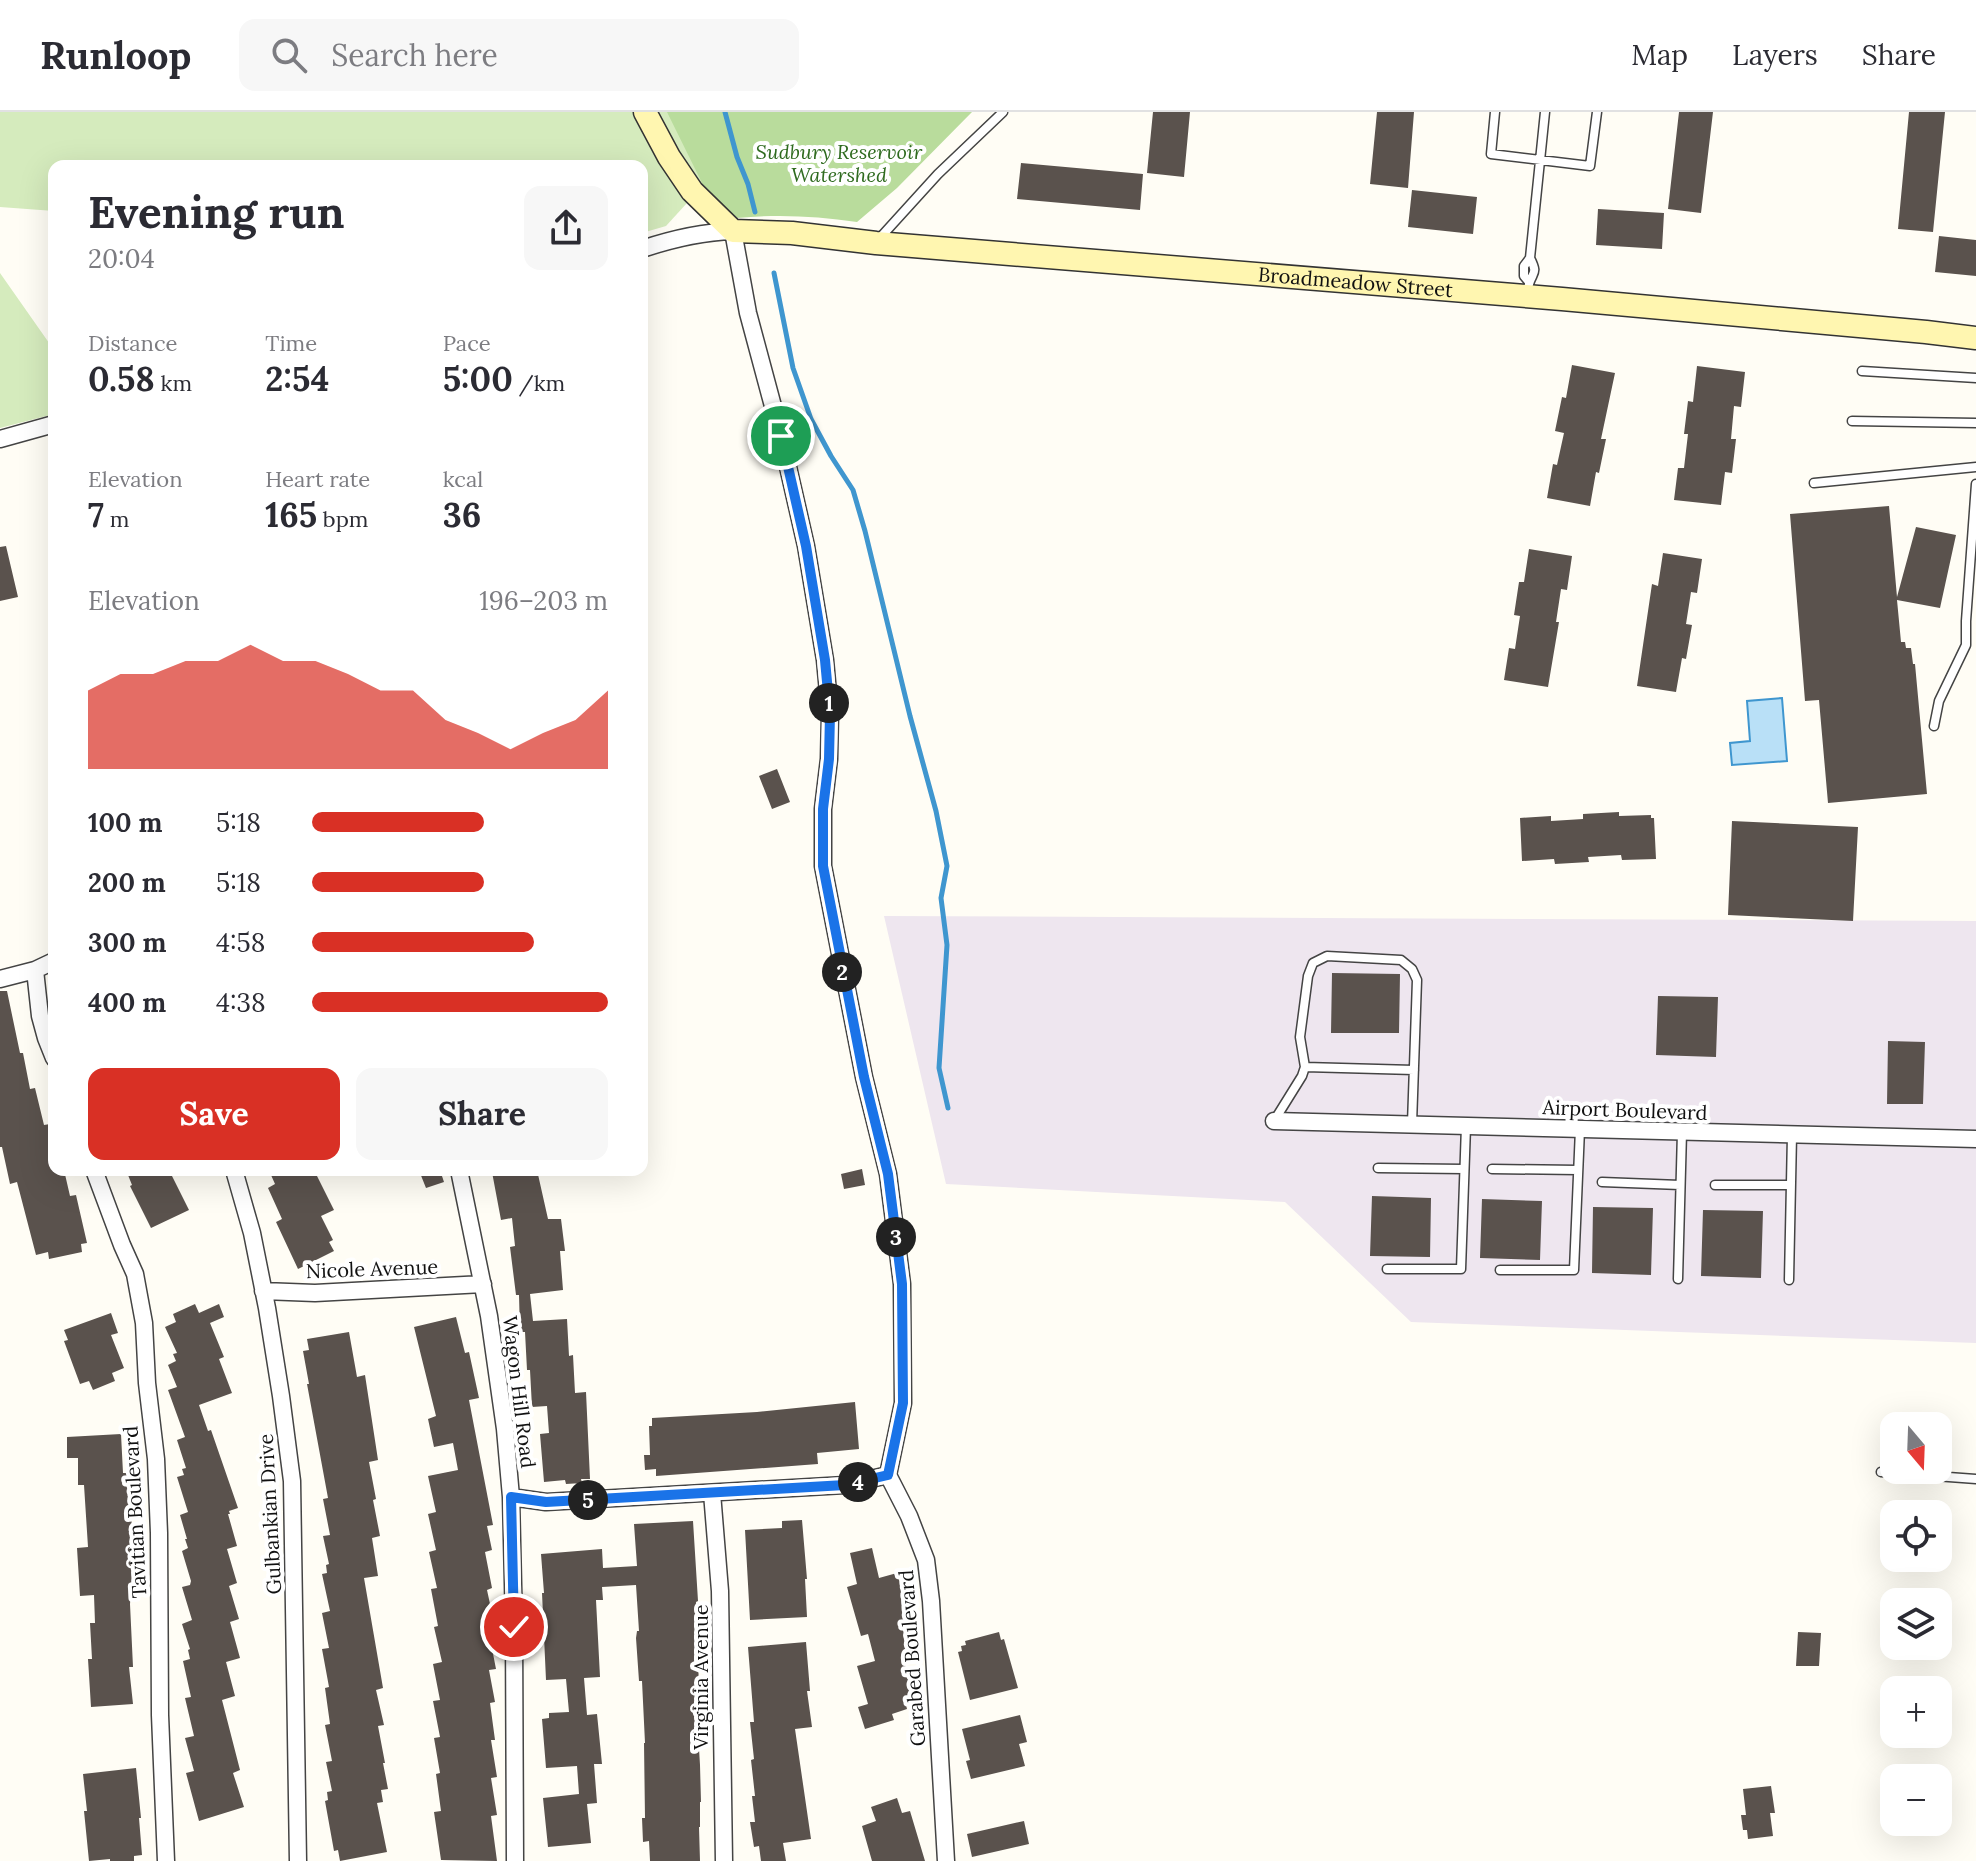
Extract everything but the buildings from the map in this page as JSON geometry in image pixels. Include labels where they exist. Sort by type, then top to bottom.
[{"type":"street","points":[[511,1497],[546,1502],[712,1493],[845,1485],[888,1475],[903,1403],[902,1284],[888,1174],[864,1077],[823,866],[823,809],[830,714],[825,660],[806,546],[748,313],[733,231],[692,191],[645,112]]},
{"type":"street","points":[[648,247],[671,239],[733,231]]},
{"type":"street","name":"Broadmeadow Street","points":[[733,231],[1529,289],[1976,338]]},
{"type":"street","points":[[0,439],[48,430]]},
{"type":"street","points":[[0,979],[48,964]]},
{"type":"street","points":[[35,970],[40,1016],[48,1043]]},
{"type":"street","name":"Airport Boulevard","points":[[1274,1121],[1976,1139]]},
{"type":"street","name":"Tavitian Boulevard","points":[[96,1176],[135,1274],[144,1323],[156,1459],[166,1861]]},
{"type":"street","name":"Gulbankian Drive","points":[[236,1176],[252,1233],[263,1291],[292,1481],[298,1861]]},
{"type":"street","name":"Wagon Hill Road","points":[[460,1176],[489,1316],[511,1497],[515,1861]]},
{"type":"street","name":"Nicole Avenue","points":[[263,1291],[315,1293],[483,1284]]},
{"type":"street","name":"Garabed Boulevard","points":[[888,1475],[909,1516],[926,1560],[946,1861]]},
{"type":"street","name":"Virginia Avenue","points":[[712,1493],[720,1591],[724,1861]]},
{"type":"lane","points":[[876,243],[938,174],[1003,112]]},
{"type":"lane","points":[[1495,112],[1491,154],[1590,166],[1597,112]]},
{"type":"lane","points":[[1529,289],[1535,268],[1530,258],[1545,112]]},
{"type":"lane","points":[[1862,371],[1976,378]]},
{"type":"lane","points":[[1852,421],[1976,423]]},
{"type":"lane","points":[[1814,483],[1976,467]]},
{"type":"lane","points":[[1934,726],[1939,701],[1966,645],[1976,484]]},
{"type":"lane","points":[[1274,1121],[1305,1067],[1300,1037],[1308,976],[1313,963],[1327,956],[1401,960],[1412,969],[1417,980],[1412,1125]]},
{"type":"lane","points":[[1305,1067],[1414,1070]]},
{"type":"lane","points":[[1387,1269],[1461,1269],[1466,1126]]},
{"type":"lane","points":[[1500,1270],[1574,1270],[1580,1129]]},
{"type":"lane","points":[[1678,1279],[1682,1132]]},
{"type":"lane","points":[[1789,1280],[1792,1135]]},
{"type":"lane","points":[[1378,1168],[1464,1169]]},
{"type":"lane","points":[[1492,1169],[1578,1170]]},
{"type":"lane","points":[[1602,1182],[1680,1185]]},
{"type":"lane","points":[[1715,1185],[1791,1185]]},
{"type":"lane","points":[[1952,1477],[1976,1479]]},
{"type":"shaded area","points":[[884,916],[1976,921],[1976,1343],[1411,1322],[1285,1202],[946,1184]]},
{"type":"green space","name":"Sudbury Reservoir Watershed","points":[[0,112],[968,112],[857,217],[687,203],[666,226],[648,231],[648,160],[48,160],[48,211],[0,207]]},
{"type":"green space","points":[[667,112],[972,112],[897,188],[857,222],[797,216],[737,218],[705,189]]},
{"type":"green space","points":[[0,273],[48,341],[48,416],[0,428]]},
{"type":"water","points":[[1782,698],[1787,761],[1732,765],[1730,743],[1750,741],[1747,701]]},
{"type":"waterway","points":[[725,112],[755,212]]},
{"type":"waterway","points":[[774,273],[793,368],[811,419],[853,490],[936,811],[947,866],[941,898],[947,945],[939,1068],[948,1108]]},
{"type":"route","points":[[514,1627],[511,1497],[546,1502],[685,1495],[845,1485],[888,1475],[903,1403],[902,1284],[888,1174],[864,1077],[823,866],[823,809],[830,714],[825,660],[806,546],[781,436]]}]
